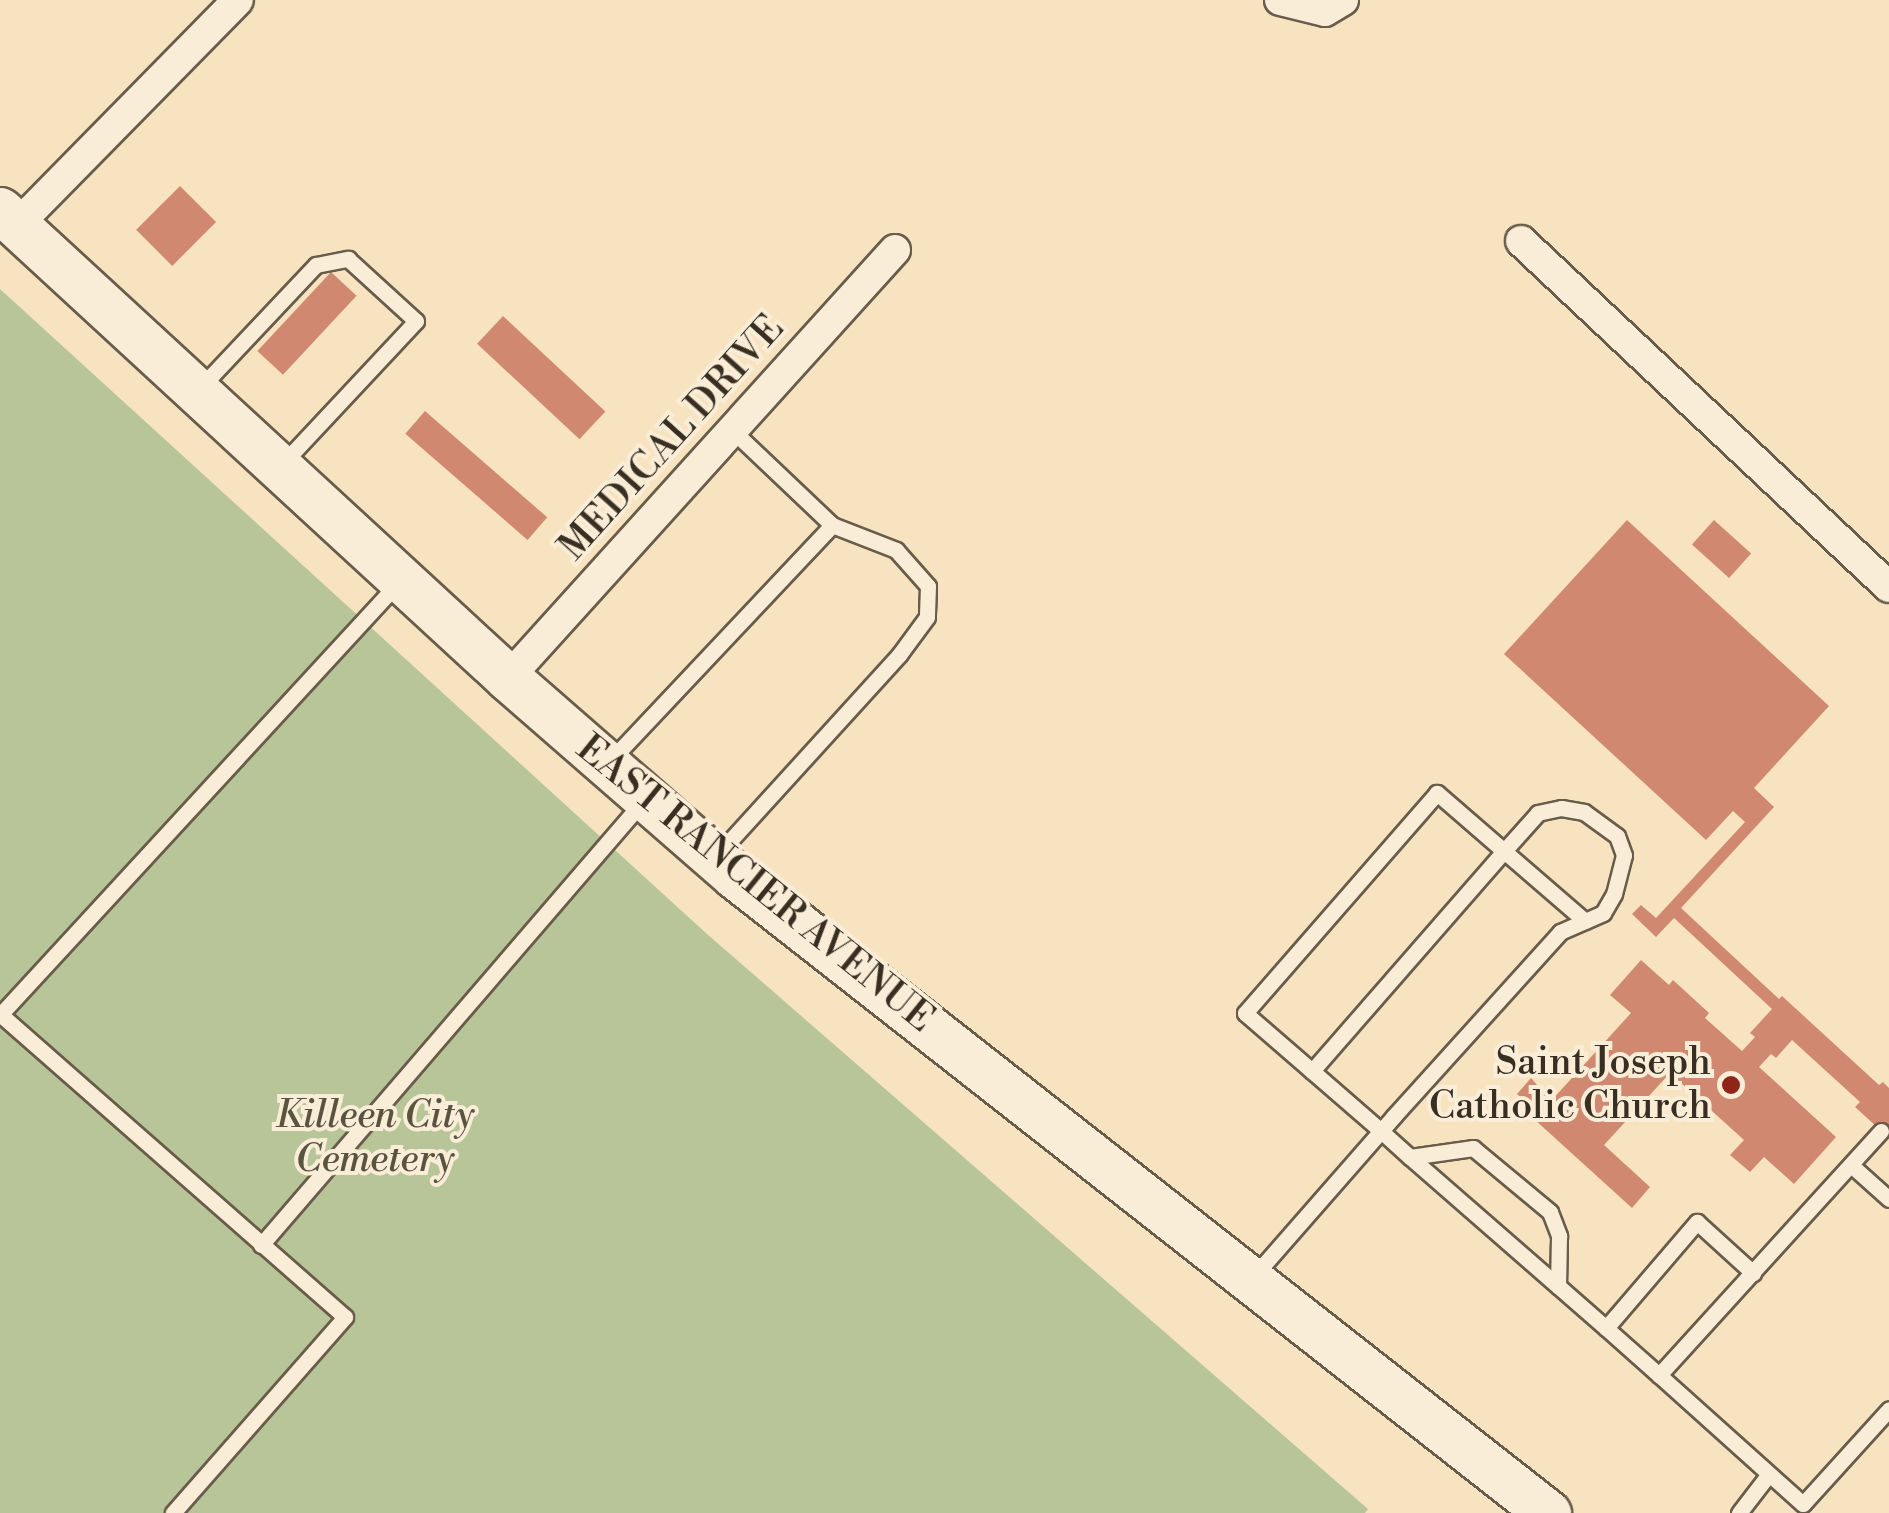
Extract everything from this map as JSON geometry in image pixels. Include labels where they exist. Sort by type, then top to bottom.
[{"type":"main road","name":"EAST RANCIER AVENUE","points":[[9,224],[508,678],[714,858],[1548,1513]]},
{"type":"street","points":[[9,224],[238,0]]},
{"type":"street","points":[[1280,0],[1325,11],[1343,0]]},
{"type":"street","points":[[1521,241],[1889,587]]},
{"type":"street","name":"MEDICAL DRIVE","points":[[508,678],[895,250]]},
{"type":"lane","points":[[197,391],[316,264],[348,259],[416,321],[279,467]]},
{"type":"lane","points":[[714,858],[899,654],[927,617],[928,586],[896,550],[832,525],[732,430]]},
{"type":"lane","points":[[607,764],[832,525]]},
{"type":"lane","points":[[173,1513],[345,1318],[0,1015],[402,580]]},
{"type":"lane","points":[[1585,921],[1437,793],[1245,1013],[1803,1504],[1889,1409]]},
{"type":"lane","points":[[260,1245],[646,798]]},
{"type":"lane","points":[[1250,1280],[1560,932],[1604,912],[1614,894],[1624,854],[1617,836],[1584,812],[1562,808],[1538,813],[1312,1071]]},
{"type":"lane","points":[[1660,1375],[1881,1131]]},
{"type":"lane","points":[[1410,1157],[1473,1148],[1550,1212],[1559,1236],[1558,1286]]},
{"type":"lane","points":[[1851,1165],[1889,1199]]},
{"type":"lane","points":[[1606,1328],[1697,1222],[1752,1273]]},
{"type":"lane","points":[[1739,1513],[1769,1474]]},
{"type":"green space","name":"Killeen City Cemetery","points":[[0,289],[707,934],[1368,1509],[1365,1513],[0,1513]]},
{"type":"building","points":[[180,186],[216,222],[172,266],[136,230]]},
{"type":"building","points":[[331,272],[357,296],[283,375],[257,351]]},
{"type":"building","points":[[503,316],[605,411],[579,439],[477,344]]},
{"type":"building","points":[[425,411],[547,517],[528,540],[405,434]]},
{"type":"building","points":[[1627,520],[1829,706],[1754,788],[1774,807],[1681,908],[1779,999],[1782,996],[1879,1085],[1883,1082],[1889,1088],[1889,1138],[1855,1107],[1860,1102],[1792,1040],[1776,1058],[1771,1054],[1759,1067],[1836,1137],[1794,1184],[1764,1157],[1750,1172],[1730,1155],[1744,1140],[1670,1073],[1604,1145],[1650,1187],[1632,1208],[1534,1119],[1544,1108],[1538,1103],[1533,1108],[1517,1094],[1531,1078],[1551,1101],[1631,1013],[1610,995],[1641,960],[1669,985],[1673,980],[1709,1013],[1705,1018],[1742,1051],[1755,1037],[1750,1033],[1772,1009],[1674,918],[1656,937],[1632,914],[1641,905],[1656,918],[1745,822],[1733,811],[1706,840],[1504,654]]},
{"type":"building","points":[[1714,520],[1751,553],[1729,578],[1692,545]]},
{"type":"place","name":"Saint Joseph Catholic Church","points":[[1731,1085]]}]
